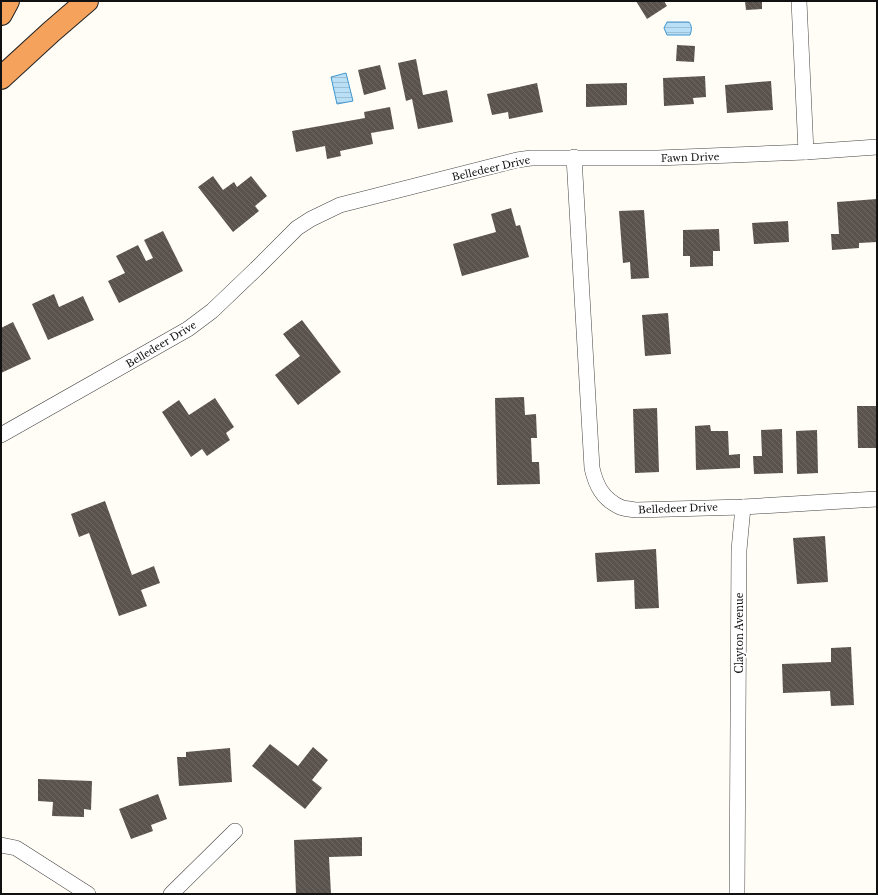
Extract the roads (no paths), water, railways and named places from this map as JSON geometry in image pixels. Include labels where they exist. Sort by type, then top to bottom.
[{"type":"highway","points":[[1,14],[8,1]]},
{"type":"highway","points":[[1,78],[87,1]]},
{"type":"street","points":[[799,1],[806,152]]},
{"type":"street","name":"Fawn Drive","points":[[574,157],[658,158],[806,152],[877,147]]},
{"type":"street","name":"Belledeer Drive","points":[[1,435],[188,329],[212,311],[297,228],[310,219],[340,205],[517,160],[531,158],[574,157],[592,468],[594,480],[599,490],[608,500],[621,507],[636,510],[742,506]]},
{"type":"street","points":[[742,506],[877,499]]},
{"type":"street","name":"Clayton Avenue","points":[[737,894],[739,550],[742,506]]},
{"type":"street","points":[[171,894],[235,831]]},
{"type":"street","points":[[1,845],[16,848],[88,894]]},
{"type":"water","points":[[667,22],[689,22],[691,25],[690,35],[667,35],[664,28]]},
{"type":"water","points":[[346,73],[353,101],[337,104],[331,77]]}]
